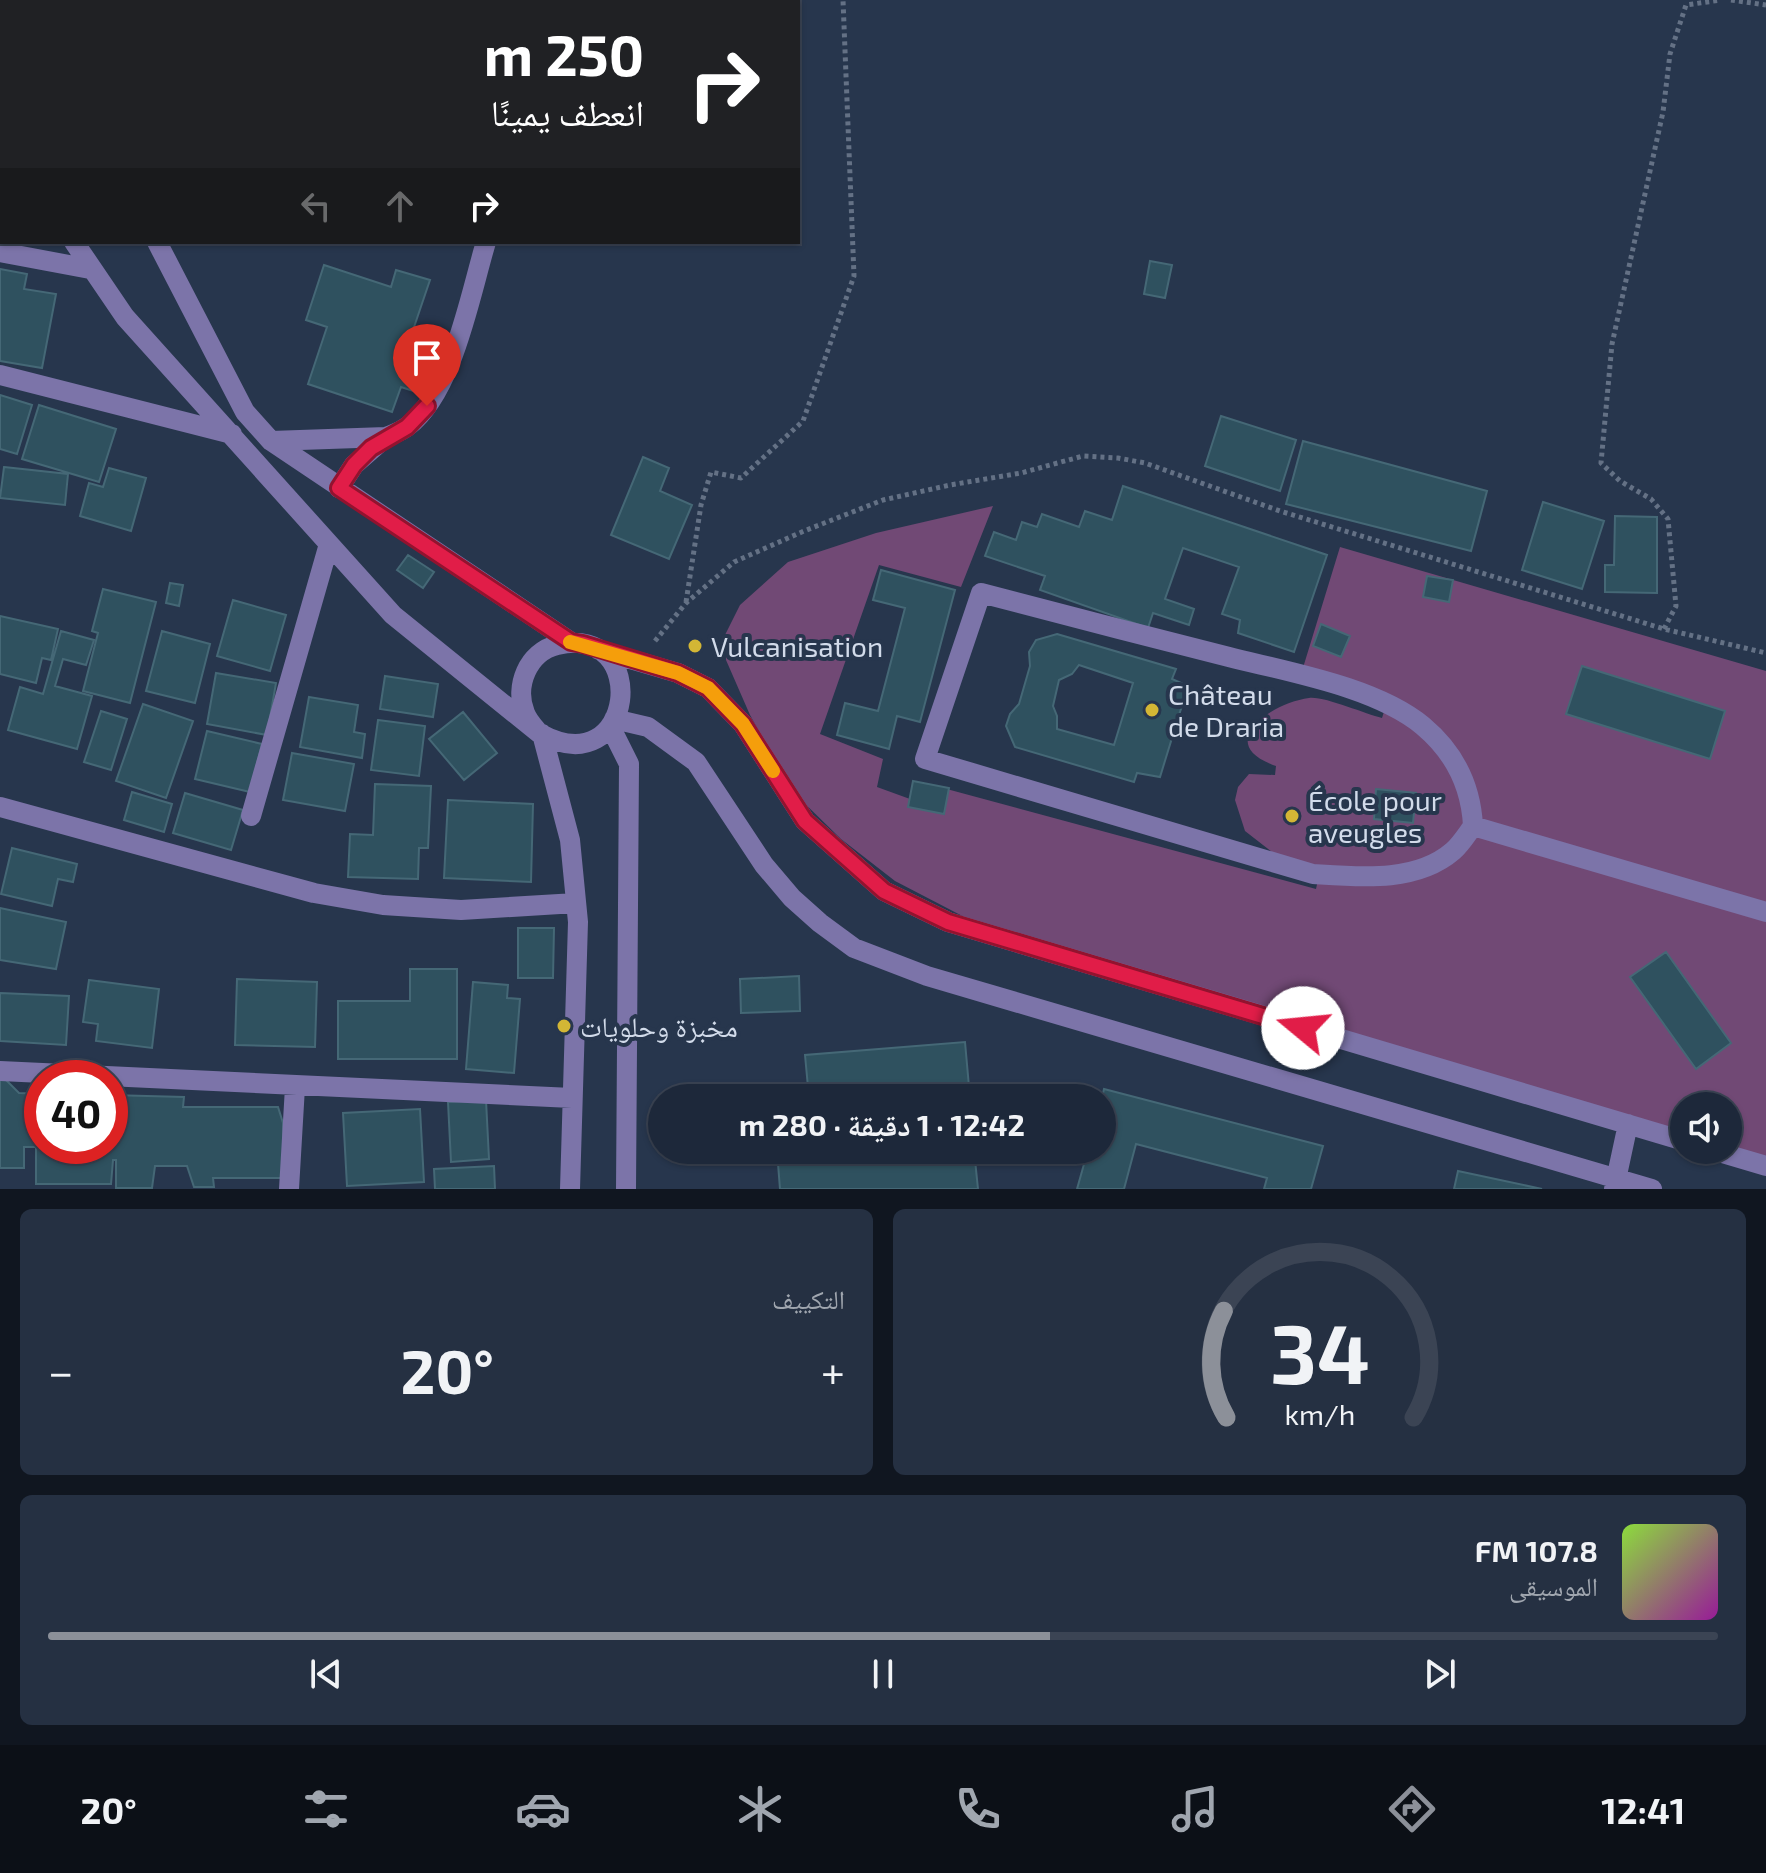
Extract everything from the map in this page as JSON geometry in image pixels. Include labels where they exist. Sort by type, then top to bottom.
[{"type":"street","points":[[75,244],[125,317],[393,615],[540,734],[573,744],[599,736],[612,723],[622,698],[619,675],[599,650]]},
{"type":"street","points":[[158,244],[245,412],[271,441],[571,642],[678,673],[708,688],[743,724],[805,821],[884,891],[948,922],[1670,1137]]},
{"type":"street","points":[[339,488],[354,465],[386,437],[407,427],[427,406],[448,369],[485,244]]},
{"type":"street","points":[[0,252],[90,269]]},
{"type":"street","points":[[0,375],[232,434]]},
{"type":"street","points":[[271,441],[386,437]]},
{"type":"street","points":[[251,816],[329,544]]},
{"type":"street","points":[[981,593],[1307,677],[1385,701],[1422,726],[1447,750],[1466,783],[1473,826],[1454,850],[1422,868],[1401,874],[1358,877],[1313,874],[925,759],[981,593]]},
{"type":"street","points":[[570,1189],[578,922],[570,840],[540,734],[526,716],[520,688],[525,671],[544,650],[571,642]]},
{"type":"street","points":[[612,723],[648,727],[696,762],[764,865],[792,898],[854,948],[927,976],[1615,1184],[1652,1189]]},
{"type":"street","points":[[612,723],[629,764],[626,1189]]},
{"type":"street","points":[[0,807],[314,893],[369,903],[461,910],[576,903]]},
{"type":"street","points":[[1473,826],[1766,912]]},
{"type":"street","points":[[0,1071],[572,1098]]},
{"type":"street","points":[[289,1189],[295,1087]]},
{"type":"street","points":[[1615,1184],[1628,1124]]},
{"type":"street","points":[[1742,1159],[1766,1166]]},
{"type":"path","points":[[686,603],[701,505],[711,472],[741,478],[803,421],[854,276],[843,0]]},
{"type":"path","points":[[1664,629],[1676,606],[1668,519],[1651,499],[1620,481],[1601,463],[1604,413],[1612,344],[1663,112],[1670,54],[1686,5],[1721,0]]},
{"type":"path","points":[[1731,0],[1766,5]]},
{"type":"path","points":[[632,660],[651,645],[686,603],[734,562],[883,500],[1021,473],[1083,456],[1145,463],[1280,511],[1664,629],[1766,653]]},
{"type":"shaded area","name":"École pour aveugles","points":[[993,506],[961,587],[879,565],[820,734],[883,759],[877,787],[932,807],[943,788],[1316,889],[1321,866],[1281,859],[1245,831],[1235,800],[1238,787],[1249,774],[1275,775],[1276,766],[1257,757],[1249,747],[1248,736],[1265,716],[1279,708],[1294,701],[1316,698],[1382,718],[1388,699],[1302,671],[1340,547],[1766,671],[1766,1160],[1742,1153],[1742,1092],[1670,1092],[1670,1131],[972,921],[895,881],[841,839],[794,793],[750,715],[726,660],[725,635],[740,605],[788,562],[876,533]]},
{"type":"building","points":[[1150,261],[1172,265],[1165,298],[1144,294]]},
{"type":"building","points":[[324,265],[391,287],[396,270],[430,280],[411,336],[442,346],[426,395],[401,387],[392,412],[308,384],[327,327],[306,320]]},
{"type":"building","points":[[0,269],[27,274],[24,289],[56,294],[42,368],[0,361]]},
{"type":"building","points":[[0,395],[32,405],[17,454],[0,449]]},
{"type":"building","points":[[39,405],[116,429],[99,482],[22,459]]},
{"type":"building","points":[[1221,416],[1296,440],[1280,491],[1205,466]]},
{"type":"building","points":[[1303,441],[1487,491],[1471,551],[1286,504]]},
{"type":"building","points":[[643,457],[669,468],[660,491],[692,505],[669,559],[611,535]]},
{"type":"building","points":[[4,467],[68,474],[65,505],[0,498]]},
{"type":"building","points":[[109,468],[146,478],[131,531],[80,516],[89,483],[103,487]]},
{"type":"building","points":[[1123,486],[1327,555],[1294,652],[1238,633],[1240,620],[1222,614],[1239,567],[1183,548],[1165,599],[1194,609],[1189,625],[1153,613],[1148,628],[1040,590],[1045,576],[985,556],[994,532],[1016,540],[1022,522],[1037,527],[1042,514],[1079,527],[1085,511],[1112,520]]},
{"type":"building","points":[[1543,502],[1604,521],[1582,589],[1522,570]]},
{"type":"building","points":[[1615,516],[1657,517],[1657,593],[1605,592],[1605,565],[1614,565]]},
{"type":"building","points":[[408,555],[434,572],[423,588],[397,570]]},
{"type":"building","points":[[881,570],[955,590],[920,722],[897,716],[889,749],[837,735],[845,703],[878,711],[905,608],[873,600]]},
{"type":"building","points":[[1427,576],[1453,580],[1449,602],[1423,597]]},
{"type":"building","points":[[170,583],[183,585],[179,606],[166,603]]},
{"type":"building","points":[[103,589],[156,602],[130,703],[83,691],[98,633],[92,631]]},
{"type":"building","points":[[233,600],[286,615],[270,671],[217,656]]},
{"type":"building","points":[[0,616],[58,629],[51,660],[42,658],[36,683],[0,674]]},
{"type":"building","points":[[1321,624],[1350,636],[1341,657],[1313,646]]},
{"type":"building","points":[[61,631],[94,640],[86,665],[63,659],[55,686],[92,696],[77,749],[8,730],[20,687],[43,694]]},
{"type":"building","points":[[162,631],[210,644],[195,703],[146,691]]},
{"type":"building","name":"Château de Draria","points":[[1057,634],[1176,669],[1172,679],[1188,686],[1160,777],[1137,773],[1134,782],[1015,747],[1006,726],[1010,714],[1019,704],[1030,666],[1029,652],[1036,640]],"holes":[[[1079,665],[1133,683],[1114,745],[1057,729],[1053,706],[1059,680],[1072,674]]]},
{"type":"building","points":[[1582,666],[1725,711],[1710,759],[1566,714]]},
{"type":"building","points":[[216,673],[276,683],[267,735],[207,724]]},
{"type":"building","points":[[385,676],[438,684],[433,717],[380,709]]},
{"type":"building","points":[[309,697],[358,705],[354,732],[365,734],[362,758],[300,747]]},
{"type":"building","points":[[143,704],[193,721],[166,798],[116,781]]},
{"type":"building","points":[[101,711],[127,719],[111,770],[84,762]]},
{"type":"building","points":[[463,712],[497,753],[464,780],[429,739]]},
{"type":"building","points":[[378,720],[425,726],[419,776],[371,770]]},
{"type":"building","points":[[207,731],[262,744],[250,792],[195,779]]},
{"type":"building","points":[[292,753],[354,764],[345,811],[283,800]]},
{"type":"building","points":[[913,781],[949,788],[944,814],[908,807]]},
{"type":"building","points":[[375,784],[431,786],[428,848],[419,848],[418,879],[348,877],[350,834],[373,835]]},
{"type":"building","points":[[1376,789],[1416,793],[1413,823],[1374,819]]},
{"type":"building","points":[[132,792],[172,804],[164,832],[124,820]]},
{"type":"building","points":[[185,793],[243,810],[231,850],[173,833]]},
{"type":"building","points":[[448,800],[533,804],[531,882],[444,878]]},
{"type":"building","points":[[12,848],[77,864],[73,882],[58,879],[52,906],[1,894]]},
{"type":"building","points":[[0,908],[66,922],[56,969],[0,960]]},
{"type":"building","points":[[518,928],[554,928],[553,978],[518,978]]},
{"type":"building","points":[[1666,952],[1731,1043],[1696,1069],[1630,977]]},
{"type":"building","points":[[410,969],[457,969],[457,1059],[338,1059],[338,1001],[410,1001]]},
{"type":"building","points":[[799,976],[800,1011],[741,1013],[740,979]]},
{"type":"building","points":[[237,979],[317,982],[315,1047],[235,1045]]},
{"type":"building","points":[[89,980],[159,989],[152,1048],[96,1041],[98,1024],[83,1022]]},
{"type":"building","points":[[473,982],[508,985],[507,998],[520,999],[514,1073],[466,1069]]},
{"type":"building","points":[[0,993],[69,996],[66,1045],[0,1041]]},
{"type":"building","points":[[965,1042],[969,1084],[808,1084],[805,1055]]},
{"type":"building","points":[[0,1074],[19,1093],[24,1093],[24,1168],[0,1168]]},
{"type":"building","points":[[1116,1092],[1323,1146],[1311,1189],[1264,1189],[1267,1178],[1136,1144],[1124,1189],[1077,1189],[1084,1164],[1116,1164]]},
{"type":"building","points":[[128,1095],[184,1097],[183,1107],[278,1107],[283,1123],[283,1178],[213,1178],[214,1187],[194,1187],[187,1166],[155,1166],[152,1188],[116,1188],[116,1164],[128,1164]]},
{"type":"building","points":[[486,1100],[489,1159],[451,1162],[448,1102]]},
{"type":"building","points":[[420,1109],[424,1182],[347,1186],[343,1113]]},
{"type":"building","points":[[36,1164],[113,1164],[111,1184],[36,1184]]},
{"type":"building","points":[[778,1164],[975,1164],[978,1189],[780,1189]]},
{"type":"building","points":[[494,1166],[495,1189],[435,1189],[434,1169]]},
{"type":"building","points":[[1458,1171],[1542,1189],[1454,1189]]},
{"type":"slow traffic","points":[[570,642],[678,673],[708,688],[743,724],[773,771]]},
{"type":"place","name":"Vulcanisation","points":[[695,646]]},
{"type":"place","name":"Château de Draria","points":[[1152,710]]},
{"type":"place","name":"École pour aveugles","points":[[1292,816]]},
{"type":"place","name":"مخبزة وحلويات","points":[[564,1026]]},
{"type":"route","points":[[427,406],[407,427],[371,448],[354,465],[339,488],[571,642],[678,673],[708,688],[743,724],[805,821],[884,891],[948,922],[1303,1028]]}]
